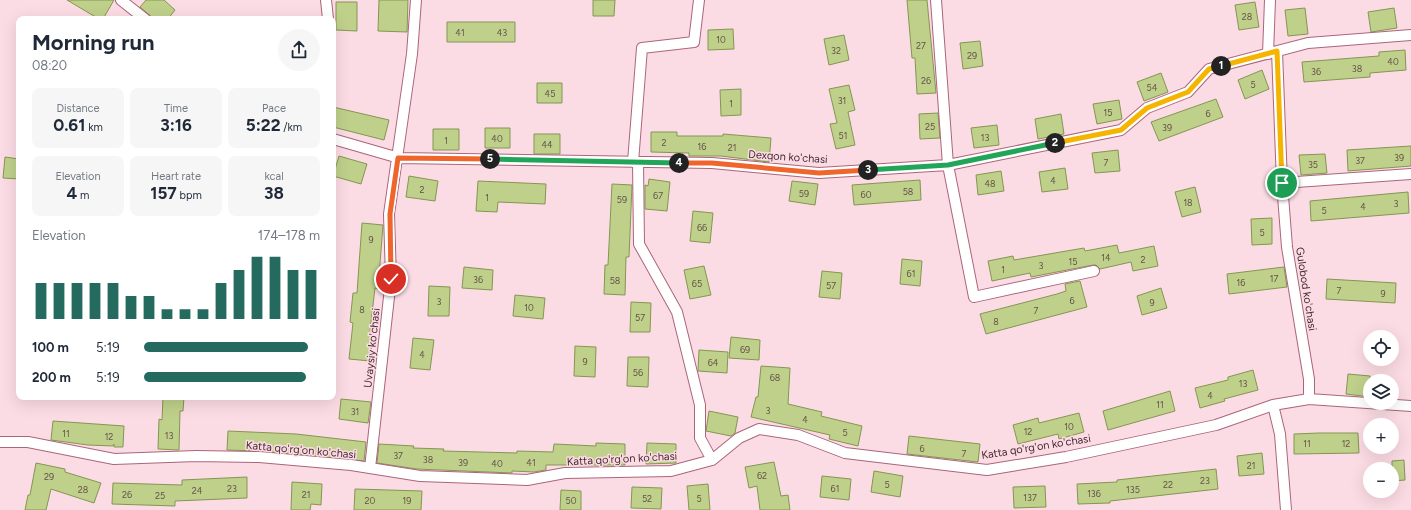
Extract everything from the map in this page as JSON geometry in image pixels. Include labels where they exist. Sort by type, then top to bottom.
[{"type":"street","points":[[122,0],[141,16]]},
{"type":"street","points":[[326,0],[328,16]]},
{"type":"street","name":"Uvaysiy ko'chasi","points":[[370,468],[391,279],[390,214],[412,54],[416,0]]},
{"type":"street","points":[[699,0],[694,42],[642,48],[635,162],[639,244],[677,312],[700,405],[700,438],[712,460]]},
{"type":"street","points":[[936,0],[948,165],[974,297],[1094,272]]},
{"type":"street","name":"Gulobod ko'chasi","points":[[1270,0],[1287,247],[1309,379],[1308,399]]},
{"type":"street","points":[[1273,53],[1308,43],[1411,35]]},
{"type":"street","name":"Dexqon ko'chasi","points":[[336,140],[398,158],[712,163],[819,173],[948,165],[1121,130],[1147,108],[1188,92],[1209,69],[1273,53]]},
{"type":"street","points":[[1282,183],[1411,174]]},
{"type":"street","points":[[1286,510],[1280,434],[1273,405],[1308,399],[1411,406]]},
{"type":"street","name":"Katta qo'rg'on ko'chasi","points":[[0,442],[28,442],[114,459],[196,456],[259,457],[370,468],[420,476],[527,480],[565,473],[671,471],[712,460],[739,438],[760,428],[798,435],[846,453],[987,470],[1066,457],[1216,425],[1273,405]]},
{"type":"building","points":[[67,0],[114,0],[105,16],[94,16]]},
{"type":"building","points":[[146,0],[164,0],[175,10],[170,16],[150,16],[140,7]]},
{"type":"building","points":[[379,0],[408,0],[407,32],[378,31]]},
{"type":"building","points":[[593,0],[615,0],[614,16],[593,16]]},
{"type":"building","points":[[907,0],[927,0],[936,93],[917,94],[915,58],[912,58]]},
{"type":"building","points":[[336,2],[357,2],[357,31],[336,30]]},
{"type":"building","points":[[1255,2],[1259,27],[1239,30],[1235,5]]},
{"type":"building","points":[[1305,8],[1308,34],[1288,36],[1285,10]]},
{"type":"building","points":[[1394,8],[1397,28],[1371,32],[1368,12]]},
{"type":"building","points":[[447,22],[515,22],[515,42],[447,42]]},
{"type":"building","points":[[733,29],[734,49],[708,50],[708,30]]},
{"type":"building","points":[[844,35],[849,60],[829,65],[824,39]]},
{"type":"building","points":[[980,41],[983,66],[963,69],[960,43]]},
{"type":"building","points":[[1405,50],[1406,70],[1370,73],[1370,77],[1304,82],[1302,62],[1379,56],[1379,52]]},
{"type":"building","points":[[1262,70],[1269,89],[1245,99],[1238,80]]},
{"type":"building","points":[[1161,73],[1168,92],[1144,101],[1137,82]]},
{"type":"building","points":[[537,83],[562,83],[562,103],[537,103]]},
{"type":"building","points":[[849,85],[855,110],[848,112],[855,145],[836,149],[830,124],[837,123],[829,89]]},
{"type":"building","points":[[741,89],[741,115],[721,116],[720,90]]},
{"type":"building","points":[[1216,99],[1223,117],[1159,141],[1151,122]]},
{"type":"building","points":[[1119,100],[1122,119],[1097,124],[1093,104]]},
{"type":"building","points":[[336,108],[389,120],[384,140],[336,128]]},
{"type":"building","points":[[938,113],[940,138],[920,139],[919,114]]},
{"type":"building","points":[[1061,114],[1064,134],[1038,139],[1035,119]]},
{"type":"building","points":[[997,125],[999,145],[974,148],[971,128]]},
{"type":"building","points":[[485,128],[510,128],[510,148],[485,148]]},
{"type":"building","points":[[433,129],[459,129],[459,150],[433,150]]},
{"type":"building","points":[[651,132],[677,132],[677,136],[723,136],[723,134],[771,138],[769,162],[721,156],[689,156],[689,153],[651,152]]},
{"type":"building","points":[[534,134],[560,134],[560,154],[534,154]]},
{"type":"building","points":[[1411,146],[1411,166],[1348,171],[1347,150]]},
{"type":"building","points":[[1118,150],[1120,171],[1095,173],[1092,153]]},
{"type":"building","points":[[1325,154],[1327,173],[1301,175],[1299,155]]},
{"type":"building","points":[[339,156],[367,164],[361,184],[336,177],[336,166]]},
{"type":"building","points":[[5,157],[16,159],[16,179],[3,178]]},
{"type":"building","points":[[1065,168],[1068,189],[1042,192],[1039,172]]},
{"type":"building","points":[[1001,171],[1004,191],[978,195],[976,175]]},
{"type":"building","points":[[409,176],[438,181],[435,201],[406,197]]},
{"type":"building","points":[[649,179],[670,182],[667,211],[645,209],[645,185],[648,186]]},
{"type":"building","points":[[920,180],[921,200],[854,205],[852,185]]},
{"type":"building","points":[[478,181],[546,184],[545,204],[498,202],[497,212],[476,211]]},
{"type":"building","points":[[792,181],[818,184],[815,205],[789,201]]},
{"type":"building","points":[[612,184],[632,185],[629,257],[626,257],[625,295],[604,294],[605,265],[608,265]]},
{"type":"building","points":[[1195,187],[1201,212],[1182,217],[1175,192]]},
{"type":"building","points":[[1408,192],[1409,213],[1311,221],[1310,201]]},
{"type":"building","points":[[693,211],[713,213],[710,243],[690,241]]},
{"type":"building","points":[[1272,218],[1272,244],[1252,245],[1251,219]]},
{"type":"building","points":[[362,223],[383,225],[378,289],[375,288],[370,331],[373,331],[370,361],[349,359],[353,323],[350,322],[353,293],[357,293]]},
{"type":"building","points":[[1117,245],[1119,253],[1154,246],[1158,266],[1133,271],[1131,262],[1100,269],[1096,265],[1093,265],[1031,277],[1030,273],[992,281],[988,261],[1013,256],[1014,260],[1084,248],[1085,251]]},
{"type":"building","points":[[902,259],[922,261],[920,286],[900,284]]},
{"type":"building","points":[[704,266],[711,295],[690,299],[684,270]]},
{"type":"building","points":[[464,267],[493,270],[492,290],[462,288]]},
{"type":"building","points":[[1284,267],[1287,287],[1229,294],[1227,274]]},
{"type":"building","points":[[822,271],[842,273],[840,299],[819,297]]},
{"type":"building","points":[[1327,279],[1396,283],[1395,303],[1326,299]]},
{"type":"building","points":[[1080,281],[1087,307],[986,334],[980,314],[1057,294],[1066,291],[1065,284]]},
{"type":"building","points":[[429,286],[450,287],[449,316],[428,316]]},
{"type":"building","points":[[1161,288],[1167,308],[1142,315],[1137,296]]},
{"type":"building","points":[[515,295],[545,298],[543,319],[513,316]]},
{"type":"building","points":[[631,302],[651,303],[650,332],[630,332]]},
{"type":"building","points":[[731,337],[760,340],[759,360],[729,358]]},
{"type":"building","points":[[413,338],[434,340],[430,370],[410,368]]},
{"type":"building","points":[[575,346],[596,347],[595,377],[574,376]]},
{"type":"building","points":[[699,350],[728,352],[727,373],[698,371]]},
{"type":"building","points":[[628,357],[649,357],[648,387],[627,386]]},
{"type":"building","points":[[761,366],[790,368],[788,404],[822,412],[821,416],[862,426],[858,446],[829,439],[830,435],[751,417],[756,397],[758,397]]},
{"type":"building","points":[[1253,370],[1258,390],[1224,399],[1225,401],[1200,408],[1195,388],[1228,380],[1228,377]]},
{"type":"building","points":[[1348,374],[1363,375],[1363,396],[1346,394]]},
{"type":"building","points":[[1170,391],[1175,411],[1108,430],[1103,411]]},
{"type":"building","points":[[341,399],[371,402],[368,423],[339,419]]},
{"type":"building","points":[[163,400],[184,400],[183,411],[180,411],[179,450],[158,449],[159,419],[162,420]]},
{"type":"building","points":[[709,411],[738,417],[735,433],[731,436],[706,431]]},
{"type":"building","points":[[1079,413],[1084,432],[1059,439],[1058,434],[1018,444],[1013,425],[1038,418],[1039,423]]},
{"type":"building","points":[[53,421],[124,426],[123,447],[114,447],[114,444],[113,446],[88,445],[51,440]]},
{"type":"building","points":[[228,431],[296,434],[366,442],[364,461],[260,451],[227,450]]},
{"type":"building","points":[[1358,433],[1359,453],[1294,454],[1294,434]]},
{"type":"building","points":[[909,436],[980,444],[978,462],[907,454]]},
{"type":"building","points":[[596,443],[625,444],[625,465],[546,465],[546,470],[534,472],[512,471],[512,473],[417,469],[377,463],[379,444],[414,446],[413,448],[444,449],[443,451],[517,453],[517,451],[553,452],[554,444],[596,446]]},
{"type":"building","points":[[647,443],[676,444],[676,463],[646,464]]},
{"type":"building","points":[[1262,453],[1264,474],[1239,476],[1237,456]]},
{"type":"building","points":[[1404,460],[1405,480],[1399,480],[1399,462],[1392,461]]},
{"type":"building","points":[[774,462],[781,496],[788,495],[790,510],[760,510],[757,486],[749,488],[745,467]]},
{"type":"building","points":[[36,463],[65,469],[65,472],[101,483],[94,503],[51,489],[46,510],[25,510],[28,495],[30,495]]},
{"type":"building","points":[[1216,469],[1218,489],[1110,501],[1110,503],[1078,504],[1077,484],[1117,482],[1117,480]]},
{"type":"building","points":[[874,471],[903,476],[900,497],[871,492]]},
{"type":"building","points":[[822,476],[851,479],[849,500],[820,497]]},
{"type":"building","points":[[247,477],[247,498],[175,501],[175,506],[112,504],[113,483],[182,485],[182,480]]},
{"type":"building","points":[[292,482],[322,484],[321,505],[311,504],[310,510],[291,510]]},
{"type":"building","points":[[708,484],[710,510],[689,510],[687,486]]},
{"type":"building","points":[[1045,486],[1046,507],[1014,508],[1013,487]]},
{"type":"building","points":[[632,487],[662,488],[661,509],[631,508]]},
{"type":"building","points":[[355,489],[422,491],[421,510],[354,510]]},
{"type":"building","points":[[561,490],[581,491],[581,510],[560,510]]},
{"type":"route","points":[[391,279],[390,214],[398,158],[474,158],[712,163],[819,173],[948,165],[1121,130],[1147,108],[1188,92],[1209,69],[1277,51],[1282,183]]}]
